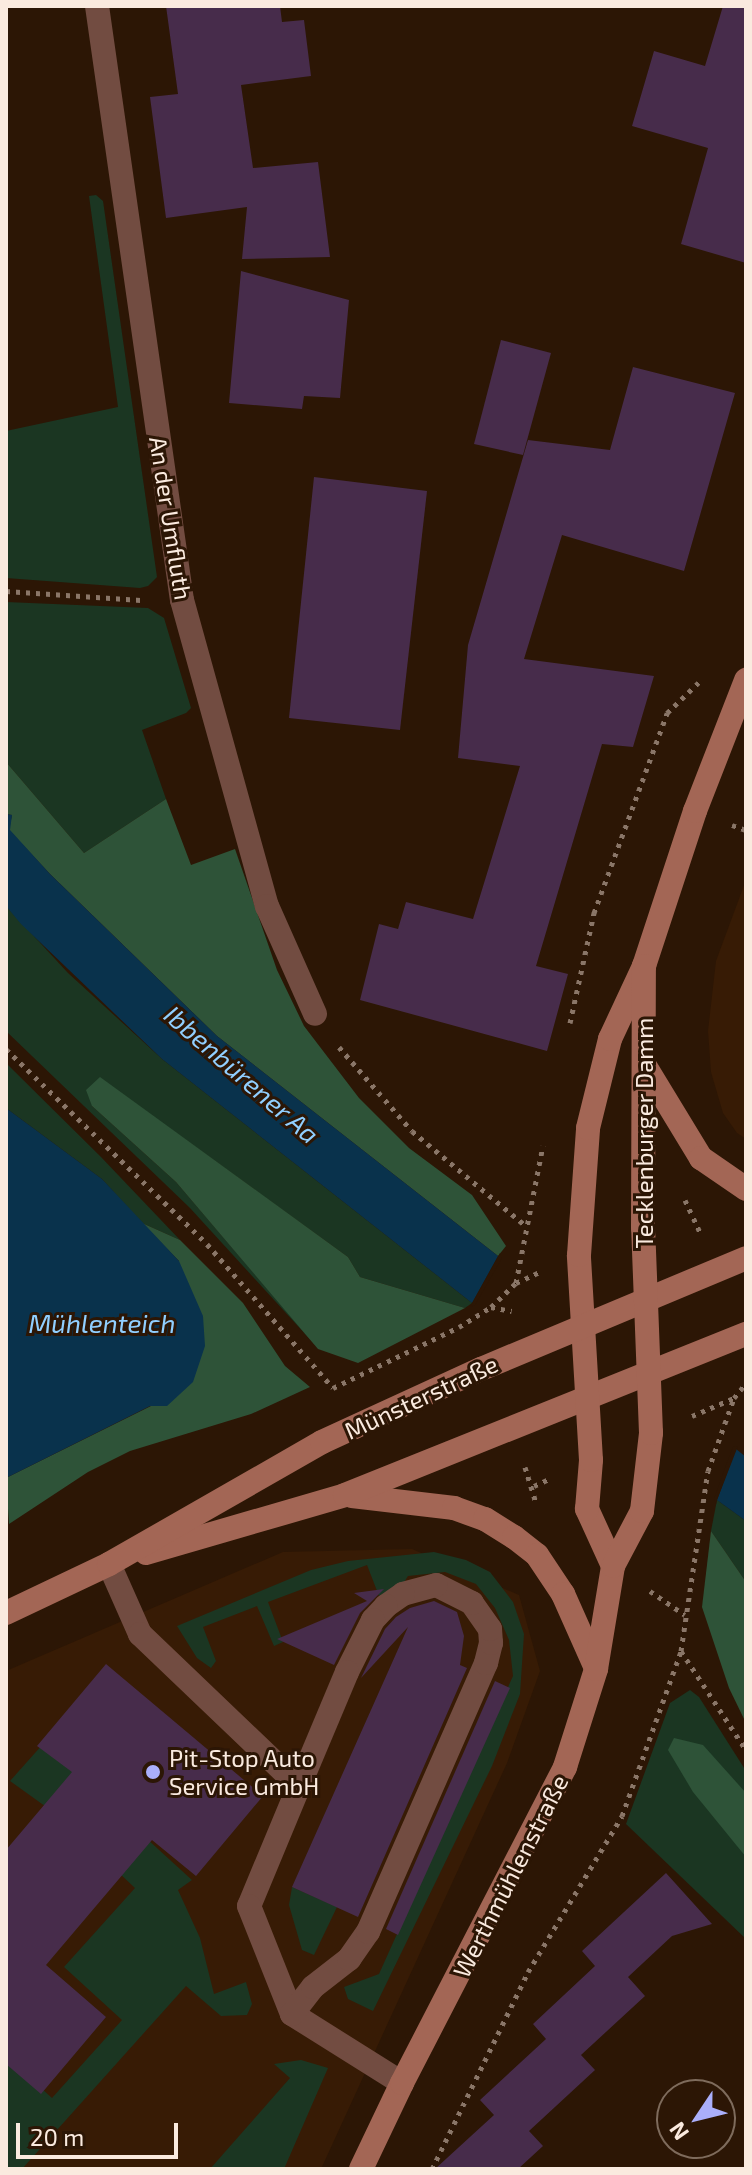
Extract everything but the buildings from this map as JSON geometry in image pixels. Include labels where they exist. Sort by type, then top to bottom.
[{"type":"main road","name":"Tecklenburger Damm","points":[[587,1399],[579,1255],[588,1128],[610,1039],[644,966],[695,811],[746,680]]},
{"type":"main road","name":"Tecklenburger Damm","points":[[644,966],[646,1300]]},
{"type":"main road","points":[[645,1066],[701,1158],[746,1189]]},
{"type":"main road","name":"Münsterstraße","points":[[6,1613],[109,1564],[322,1442],[583,1326],[746,1258]]},
{"type":"main road","name":"Werthmühlenstraße","points":[[361,2169],[565,1767],[596,1669],[613,1566],[642,1511],[651,1433],[646,1300]]},
{"type":"main road","name":"Münsterstraße","points":[[109,1564],[345,1495],[746,1334]]},
{"type":"main road","points":[[587,1399],[591,1460],[587,1509],[613,1566]]},
{"type":"main road","points":[[345,1495],[454,1508],[485,1519],[514,1537],[537,1555],[563,1594],[596,1669]]},
{"type":"street","name":"An der Umfluth","points":[[97,6],[182,600],[267,906],[315,1014]]},
{"type":"street","points":[[109,1564],[140,1634],[299,1786]]},
{"type":"street","points":[[292,2014],[313,1987],[349,1959],[368,1932],[486,1663],[491,1643],[490,1629],[472,1603],[436,1585],[403,1594],[373,1620],[347,1672],[249,1906],[292,2014],[402,2083]]},
{"type":"path","points":[[6,591],[182,600]]},
{"type":"path","points":[[567,1038],[594,913],[667,713],[701,681]]},
{"type":"path","points":[[315,1014],[368,1084],[412,1131],[526,1226]]},
{"type":"path","points":[[7,1050],[207,1244],[333,1388],[459,1327],[491,1307],[516,1283],[546,1132]]},
{"type":"path","points":[[432,2169],[528,1972],[622,1816],[681,1651],[708,1471],[734,1398],[746,1383]]},
{"type":"path","points":[[534,1486],[537,1509]]},
{"type":"path","points":[[681,1651],[746,1750]]},
{"type":"shaded area","points":[[746,880],[746,1139],[737,1133],[723,1113],[711,1072],[708,1031],[716,961]]},
{"type":"shaded area","points":[[412,1549],[519,1595],[540,1671],[507,1763],[321,2169],[6,2169],[6,1671],[283,1552]]},
{"type":"green space","points":[[96,195],[103,201],[157,577],[148,586],[140,588],[6,578],[6,431],[118,407],[89,196]]},
{"type":"green space","points":[[6,602],[148,608],[164,618],[191,708],[186,713],[142,730],[166,799],[84,853],[6,762]]},
{"type":"green space","points":[[6,762],[84,853],[166,799],[191,865],[235,849],[277,970],[304,1026],[359,1098],[409,1148],[472,1195],[506,1246],[498,1256],[217,1036],[50,874],[9,830],[12,815],[6,814]]},
{"type":"green space","points":[[6,906],[68,973],[162,1059],[472,1303],[465,1308],[360,1277],[348,1257],[100,1078],[92,1106],[176,1182],[317,1347],[190,1208],[6,1031]]},
{"type":"green space","points":[[6,1063],[180,1240],[142,1223],[102,1179],[6,1108]]},
{"type":"green space","points":[[100,1077],[348,1257],[360,1277],[465,1308],[358,1363],[318,1349],[176,1182],[92,1106],[86,1090]]},
{"type":"green space","points":[[142,1223],[180,1240],[243,1303],[285,1366],[310,1387],[251,1414],[130,1451],[88,1472],[9,1524],[6,1478],[151,1406],[167,1406],[179,1261]]},
{"type":"green space","points":[[717,1500],[746,1521],[746,1582],[711,1531]]},
{"type":"green space","points":[[711,1531],[746,1582],[746,1723],[729,1688],[702,1607]]},
{"type":"green space","points":[[434,1552],[466,1560],[490,1572],[513,1602],[524,1634],[520,1694],[492,1766],[373,2011],[348,1999],[344,1987],[379,1974],[513,1676],[509,1640],[495,1608],[476,1584],[445,1572],[408,1576],[401,1587],[379,1596],[367,1565],[268,1602],[283,1642],[274,1646],[257,1606],[203,1627],[216,1661],[211,1668],[197,1658],[177,1626],[311,1570],[348,1561]]},
{"type":"green space","points":[[690,1690],[699,1697],[746,1771],[746,1939],[626,1824],[670,1703]]},
{"type":"green space","points":[[674,1738],[703,1745],[746,1793],[746,1857],[693,1792],[668,1750]]},
{"type":"green space","points":[[43,1744],[192,1880],[178,1890],[200,1938],[214,1994],[246,1982],[252,2004],[247,2015],[221,2016],[186,1986],[22,2169],[6,2169],[6,2056],[52,2098],[122,2020],[64,1967],[135,1888],[56,1814],[10,1781]]},
{"type":"green space","points":[[292,1887],[337,1907],[314,1955],[302,1950],[289,1905]]},
{"type":"green space","points":[[301,2060],[328,2068],[284,2169],[210,2169],[290,2078],[274,2064]]},
{"type":"water","name":"Ibbenbürener Aa","points":[[6,814],[12,815],[10,830],[50,874],[217,1036],[498,1256],[472,1303],[162,1059],[21,924],[6,906]]},
{"type":"water","name":"Mühlenteich","points":[[6,1108],[102,1179],[179,1261],[203,1316],[205,1346],[193,1382],[167,1406],[150,1406],[6,1478]]},
{"type":"water","points":[[736,1449],[746,1457],[746,1521],[717,1500]]},
{"type":"pier","points":[[500,1253],[502,1258],[475,1305],[470,1307]]},
{"type":"pier","points":[[738,1446],[716,1504],[714,1499],[726,1465],[733,1447]]},
{"type":"place","name":"Pit-Stop Auto Service GmbH","points":[[153,1772]]}]
